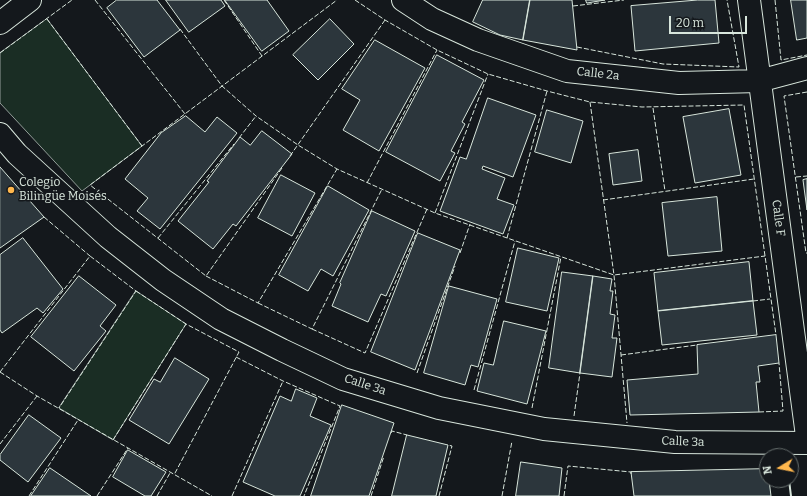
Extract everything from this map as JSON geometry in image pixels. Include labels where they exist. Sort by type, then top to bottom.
[{"type":"street","points":[[0,23],[30,0]]},
{"type":"street","name":"Calle 2a","points":[[403,0],[432,19],[478,40],[567,71],[679,83],[759,81],[807,68]]},
{"type":"street","name":"Calle F","points":[[749,0],[807,436]]},
{"type":"street","name":"Calle 3a","points":[[0,134],[17,154],[108,237],[163,280],[221,319],[344,379],[439,408],[544,429],[675,442],[807,443]]},
{"type":"green space","points":[[47,19],[142,146],[82,191],[0,103],[0,53]]},
{"type":"green space","points":[[136,291],[186,324],[113,440],[59,408]]},
{"type":"building","points":[[117,0],[157,0],[180,30],[144,57],[107,8]]},
{"type":"building","points":[[166,0],[221,0],[225,6],[189,32]]},
{"type":"building","points":[[225,0],[267,0],[289,31],[262,51]]},
{"type":"building","points":[[483,0],[530,0],[523,40],[500,35],[473,22]]},
{"type":"building","points":[[530,0],[572,0],[577,50],[523,40]]},
{"type":"building","points":[[586,0],[605,0],[587,3]]},
{"type":"building","points":[[698,0],[715,0],[719,43],[635,51],[631,6]]},
{"type":"building","points":[[791,0],[807,0],[807,38],[797,40]]},
{"type":"building","points":[[330,19],[354,44],[318,80],[293,55]]},
{"type":"building","points":[[375,40],[425,68],[379,151],[343,130],[360,100],[342,89]]},
{"type":"building","points":[[437,55],[484,80],[462,122],[465,124],[451,151],[455,153],[440,181],[386,152]]},
{"type":"building","points":[[488,98],[536,115],[513,177],[483,166],[482,169],[505,178],[497,199],[514,205],[503,234],[440,211],[460,157],[466,159]]},
{"type":"building","points":[[729,109],[741,175],[695,183],[683,117]]},
{"type":"building","points":[[547,110],[583,121],[571,163],[535,152]]},
{"type":"building","points":[[186,116],[205,132],[217,117],[237,133],[160,229],[137,211],[148,198],[125,179],[161,133]]},
{"type":"building","points":[[262,131],[292,154],[236,226],[233,224],[213,249],[178,221],[209,182],[207,181],[240,137],[250,145]]},
{"type":"building","points":[[638,150],[642,181],[613,185],[609,154]]},
{"type":"building","name":"Colegio Bilingüe Moisés","points":[[0,167],[44,217],[0,248]]},
{"type":"building","points":[[281,175],[315,193],[292,236],[258,218]]},
{"type":"building","points":[[807,179],[807,210],[803,180]]},
{"type":"building","points":[[328,186],[369,210],[333,276],[321,269],[308,291],[279,275]]},
{"type":"building","points":[[717,197],[722,251],[668,256],[662,203]]},
{"type":"building","points":[[372,211],[415,231],[386,296],[381,294],[368,322],[332,306],[341,284],[340,283]]},
{"type":"building","points":[[418,233],[460,250],[415,370],[371,352]]},
{"type":"building","points":[[23,238],[63,289],[43,313],[37,308],[2,333],[0,330],[0,255]]},
{"type":"building","points":[[518,248],[559,258],[547,311],[506,302]]},
{"type":"building","points":[[749,262],[753,301],[658,311],[654,273]]},
{"type":"building","points":[[562,272],[593,276],[580,373],[549,368]]},
{"type":"building","points":[[79,276],[116,305],[100,326],[106,331],[74,371],[31,337]]},
{"type":"building","points":[[593,276],[612,279],[610,291],[613,291],[610,314],[615,315],[612,338],[617,338],[612,377],[580,373]]},
{"type":"building","points":[[449,286],[497,299],[478,367],[471,365],[465,385],[424,373]]},
{"type":"building","points":[[753,301],[757,335],[662,345],[658,311]]},
{"type":"building","points":[[504,321],[546,331],[527,404],[477,391],[484,363],[493,365]]},
{"type":"building","points":[[776,335],[779,363],[758,366],[760,382],[756,382],[759,412],[630,415],[627,380],[698,374],[697,345]]},
{"type":"building","points":[[175,358],[209,379],[169,444],[129,420],[154,379],[160,382]]},
{"type":"building","points":[[296,389],[317,398],[310,416],[331,425],[300,496],[275,496],[243,482],[280,396],[291,401]]},
{"type":"building","points":[[342,405],[394,423],[369,496],[311,496]]},
{"type":"building","points":[[29,415],[61,438],[28,482],[0,460],[0,455]]},
{"type":"building","points":[[407,435],[448,445],[436,496],[392,496]]},
{"type":"building","points":[[128,450],[166,472],[151,496],[145,496],[113,477]]},
{"type":"building","points":[[521,462],[562,468],[559,496],[516,496]]},
{"type":"building","points":[[50,468],[91,496],[31,496]]},
{"type":"building","points":[[759,469],[759,488],[770,488],[771,496],[634,496],[631,472]]},
{"type":"fence","points":[[0,53],[72,0]]},
{"type":"fence","points":[[95,0],[185,114]]},
{"type":"fence","points":[[224,0],[262,56]]},
{"type":"fence","points":[[282,168],[206,276],[90,185],[337,0]]},
{"type":"fence","points":[[355,0],[385,20],[437,50],[488,74],[547,91],[590,102],[642,107],[744,105],[776,335]]},
{"type":"fence","points":[[573,6],[624,0]]},
{"type":"fence","points":[[577,47],[663,64],[739,67],[727,0]]},
{"type":"fence","points":[[775,0],[781,60],[807,55]]},
{"type":"fence","points":[[47,19],[142,146]]},
{"type":"fence","points":[[290,156],[385,20]]},
{"type":"fence","points":[[180,29],[222,86],[256,116],[298,145],[337,169],[435,213],[614,275],[765,256]]},
{"type":"fence","points":[[367,183],[437,50]]},
{"type":"fence","points":[[435,213],[488,74]]},
{"type":"fence","points":[[507,238],[547,91]]},
{"type":"fence","points":[[807,92],[784,96],[807,253]]},
{"type":"fence","points":[[590,102],[614,275],[627,423]]},
{"type":"fence","points":[[653,108],[665,191]]},
{"type":"fence","points":[[239,138],[256,116]]},
{"type":"fence","points":[[158,238],[234,144]]},
{"type":"fence","points":[[206,276],[258,303],[337,169]]},
{"type":"fence","points":[[796,177],[807,176]]},
{"type":"fence","points":[[603,200],[754,179]]},
{"type":"fence","points":[[258,303],[312,329],[382,189]]},
{"type":"fence","points":[[312,329],[365,353],[427,209]]},
{"type":"fence","points":[[44,217],[90,256]]},
{"type":"fence","points":[[460,253],[470,224]]},
{"type":"fence","points":[[474,390],[515,241]]},
{"type":"fence","points":[[0,372],[90,256],[136,291],[59,408]]},
{"type":"fence","points":[[532,408],[561,257]]},
{"type":"fence","points":[[417,373],[455,266]]},
{"type":"fence","points":[[136,291],[186,324],[239,352],[174,475]]},
{"type":"fence","points":[[753,301],[770,299]]},
{"type":"fence","points":[[113,440],[186,324]]},
{"type":"fence","points":[[621,355],[697,345]]},
{"type":"fence","points":[[236,357],[283,381],[340,406],[304,496]]},
{"type":"fence","points":[[759,412],[783,411],[779,363]]},
{"type":"fence","points":[[0,372],[37,396],[212,496]]},
{"type":"fence","points":[[574,416],[580,373]]},
{"type":"fence","points":[[232,496],[283,381]]},
{"type":"fence","points":[[0,444],[37,396]]},
{"type":"fence","points":[[29,496],[78,420]]},
{"type":"fence","points":[[391,433],[392,431],[407,435]]},
{"type":"fence","points":[[502,496],[512,441]]},
{"type":"fence","points":[[439,496],[452,446],[448,445]]},
{"type":"fence","points":[[97,496],[128,448]]},
{"type":"fence","points":[[371,496],[384,456]]},
{"type":"fence","points":[[564,496],[568,466],[631,472],[631,474]]},
{"type":"fence","points":[[157,496],[170,473]]},
{"type":"wall","points":[[790,488],[791,496]]},
{"type":"place","name":"Colegio Bilingüe Moisés","points":[[11,190]]}]
